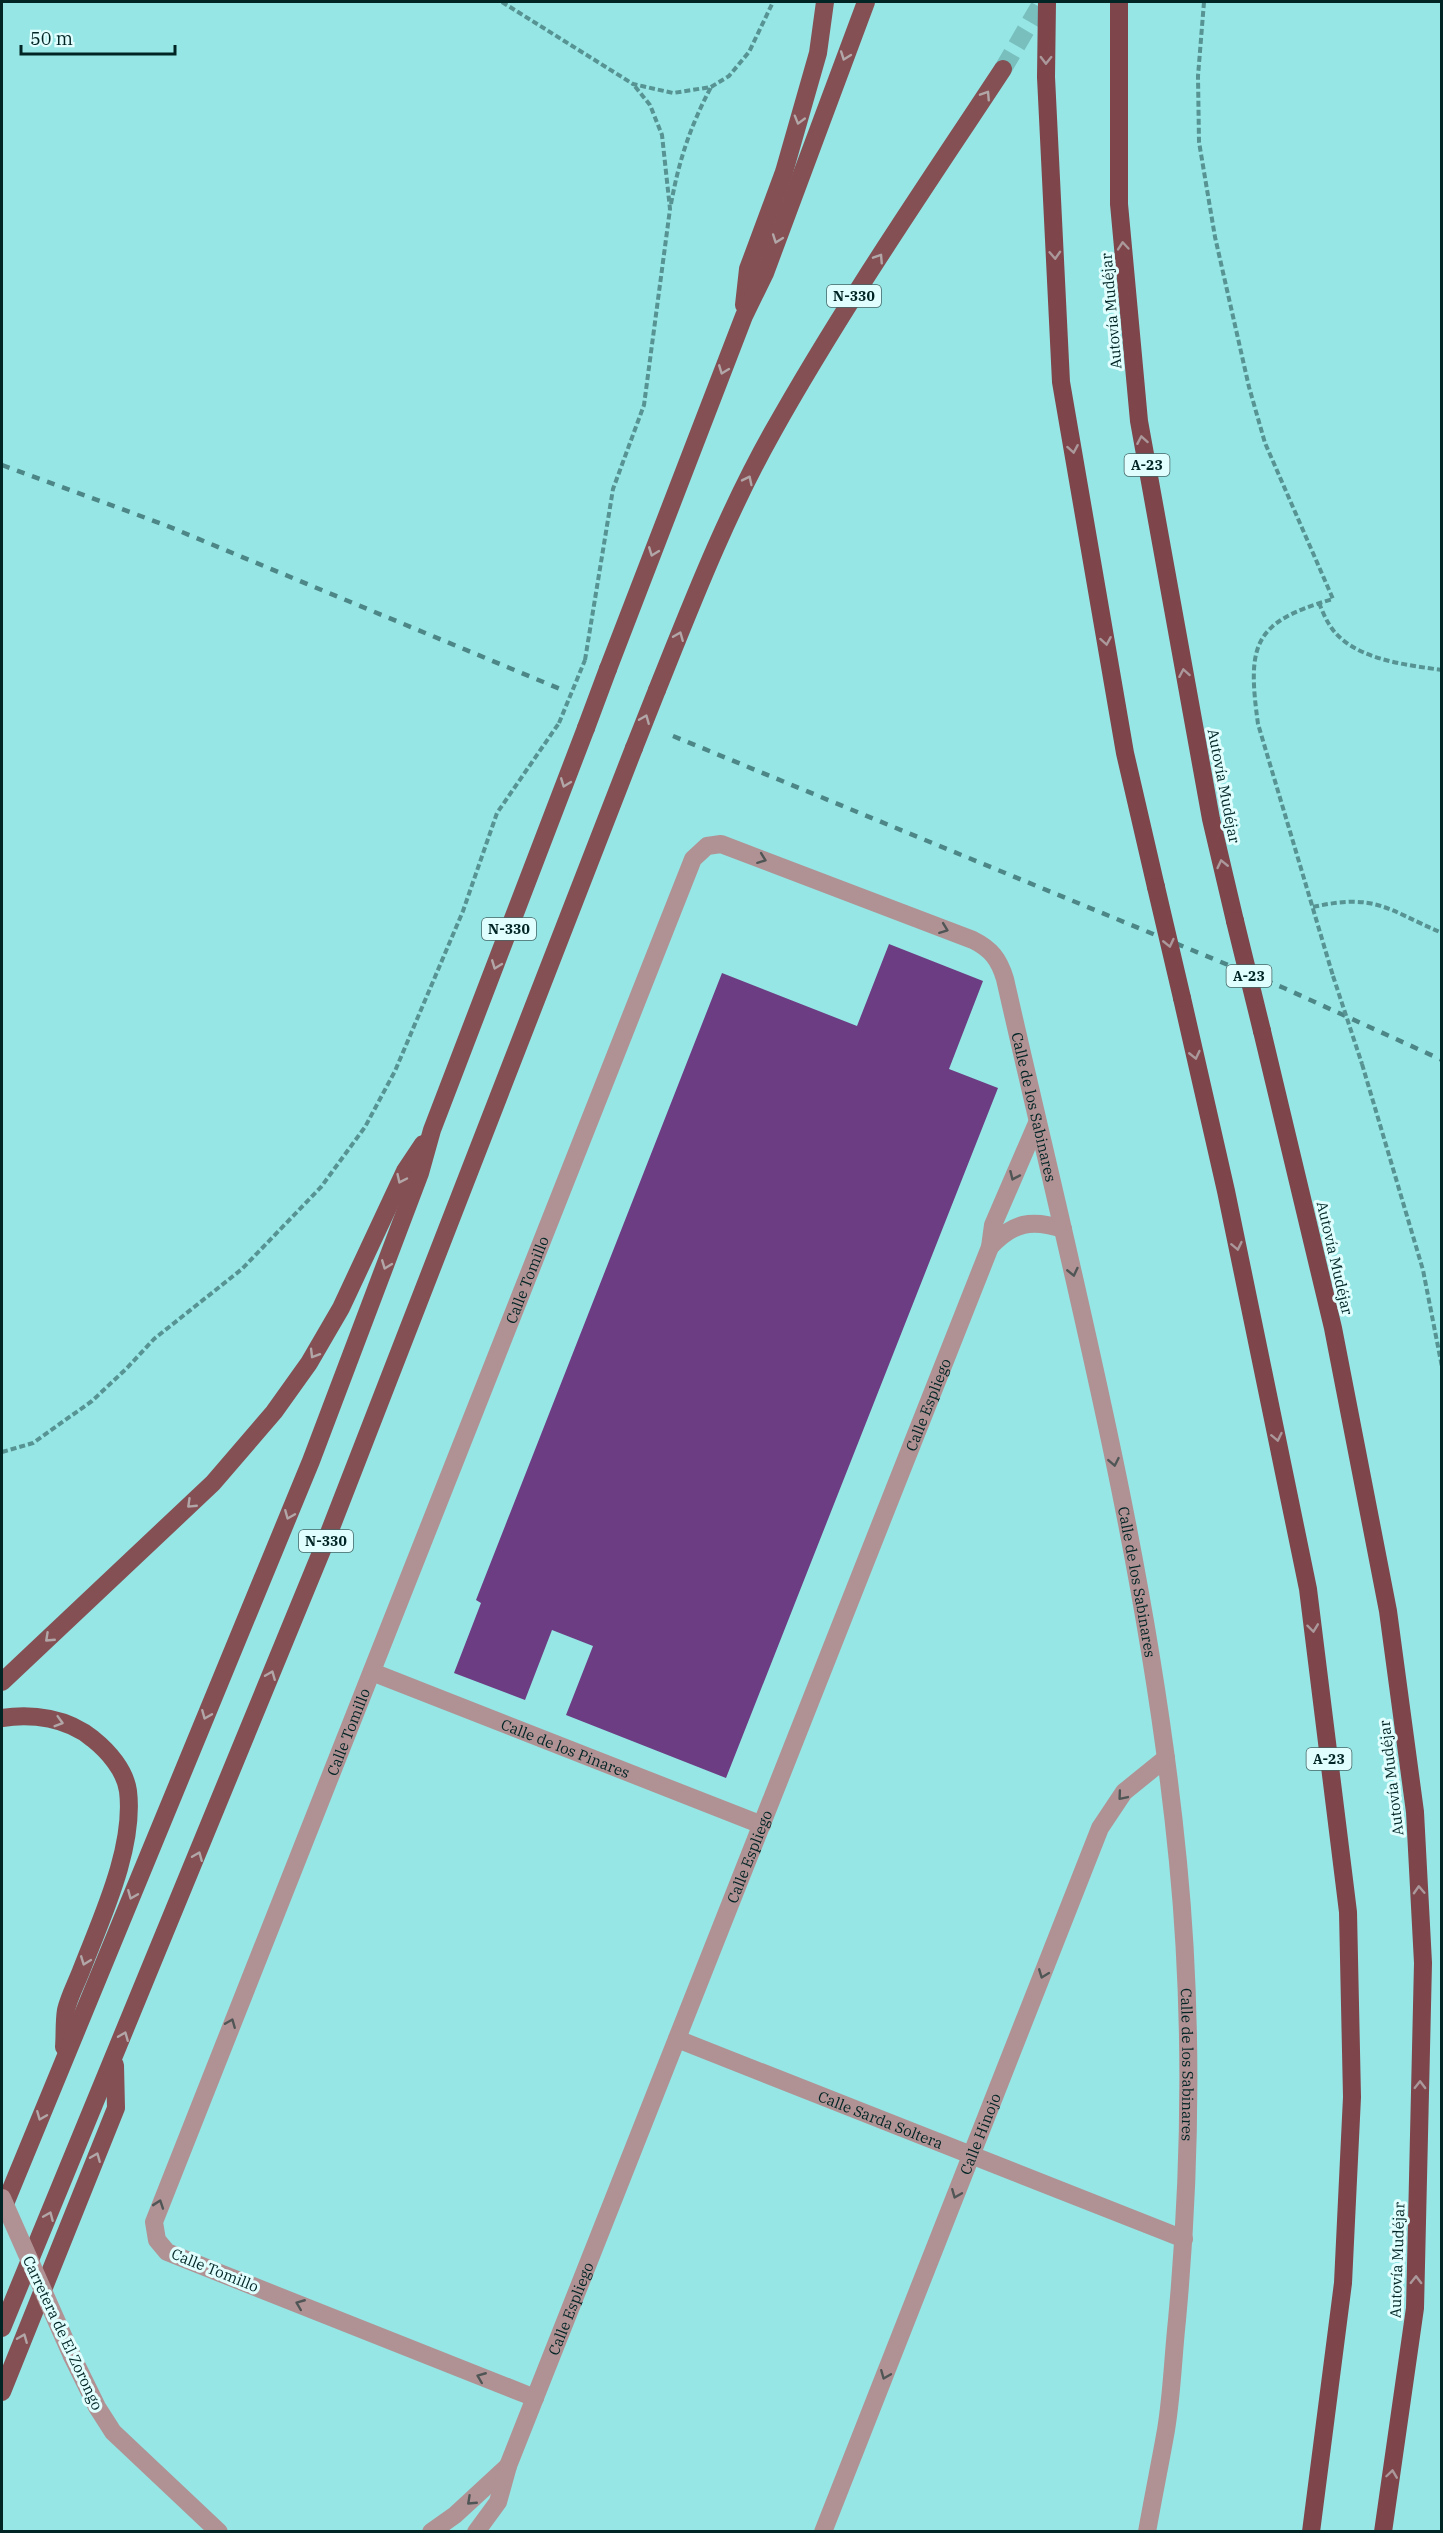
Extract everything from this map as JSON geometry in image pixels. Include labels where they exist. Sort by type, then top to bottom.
[{"type":"highway","points":[[744,316],[748,269],[784,172],[818,53],[825,2]]},
{"type":"highway","name":"N-330","points":[[2,2211],[311,1461],[420,1173],[432,1130],[744,316],[765,273],[866,2]]},
{"type":"highway","name":"A-23","points":[[1047,2],[1046,77],[1061,382],[1125,753],[1226,1191],[1308,1588],[1348,1912],[1352,2097],[1343,2283],[1311,2532]]},
{"type":"highway","name":"Autovía Mudéjar","points":[[1119,2],[1119,204],[1139,421],[1211,819],[1335,1340],[1388,1611],[1415,1812],[1423,1963],[1415,2308],[1383,2532]]},
{"type":"highway","name":"N-330","points":[[2,2328],[115,2059],[327,1538],[634,748],[723,532],[771,434],[848,306],[1003,69]]},
{"type":"highway","points":[[2,1682],[213,1483],[274,1412],[309,1363],[341,1308],[405,1171],[432,1130]]},
{"type":"highway","points":[[2,1718],[22,1715],[40,1717],[69,1725],[89,1736],[105,1749],[119,1768],[128,1789],[129,1816],[123,1849],[105,1909],[66,2010],[63,2062]]},
{"type":"highway","points":[[2,2392],[116,2108],[115,2059]]},
{"type":"street","name":"Calle de los Sabinares","points":[[707,846],[731,846],[973,940],[991,951],[1005,979],[1063,1229],[1124,1512],[1166,1758],[1179,1877],[1188,2064],[1184,2239],[1167,2427],[1147,2532]]},
{"type":"street","name":"Calle Tomillo","points":[[535,2398],[167,2252],[157,2240],[155,2231],[158,2207],[693,859],[707,846]]},
{"type":"street","name":"Calle Espliego","points":[[476,2532],[498,2502],[508,2466],[990,1246],[993,1225],[1037,1123]]},
{"type":"street","name":"Calle Espliego","points":[[990,1246],[1011,1228],[1022,1223],[1042,1223],[1063,1229]]},
{"type":"street","name":"Calle de los Pinares","points":[[372,1672],[762,1825]]},
{"type":"street","name":"Calle Hinojo","points":[[823,2532],[1100,1828],[1124,1792],[1166,1758]]},
{"type":"street","name":"Calle Sarda Soltera","points":[[677,2039],[1184,2239]]},
{"type":"street","name":"Carretera de El Zorongo","points":[[2,2198],[97,2407],[117,2437],[219,2532]]},
{"type":"street","name":"Calle Espliego","points":[[430,2532],[455,2515],[508,2466]]},
{"type":"path","points":[[502,2],[633,84],[650,105],[662,135],[670,209]]},
{"type":"path","points":[[633,84],[673,93],[711,87],[729,76],[749,52],[773,2]]},
{"type":"path","points":[[1204,2],[1198,76],[1199,142],[1215,237],[1249,387],[1265,442],[1333,599],[1296,610],[1267,631],[1253,662],[1252,684],[1258,724],[1423,1270],[1442,1367]]},
{"type":"path","points":[[2,1452],[33,1443],[92,1401],[154,1339],[242,1269],[321,1186],[365,1127],[395,1071],[463,911],[497,813],[559,723],[585,660],[613,489],[644,405],[659,272],[679,160],[693,123],[711,87]]},
{"type":"path","points":[[1319,603],[1329,626],[1355,648],[1404,665],[1442,670]]},
{"type":"path","points":[[1313,907],[1356,900],[1376,902],[1442,933]]},
{"type":"building","points":[[889,944],[983,981],[949,1069],[998,1088],[726,1778],[566,1715],[593,1646],[552,1630],[525,1700],[454,1673],[481,1603],[476,1600],[722,973],[857,1026]]},
{"type":"tunnel","points":[[1003,69],[1042,2]]},
{"type":"railway","points":[[2,465],[165,525],[565,691]]},
{"type":"railway","points":[[673,736],[1284,988],[1442,1060]]}]
